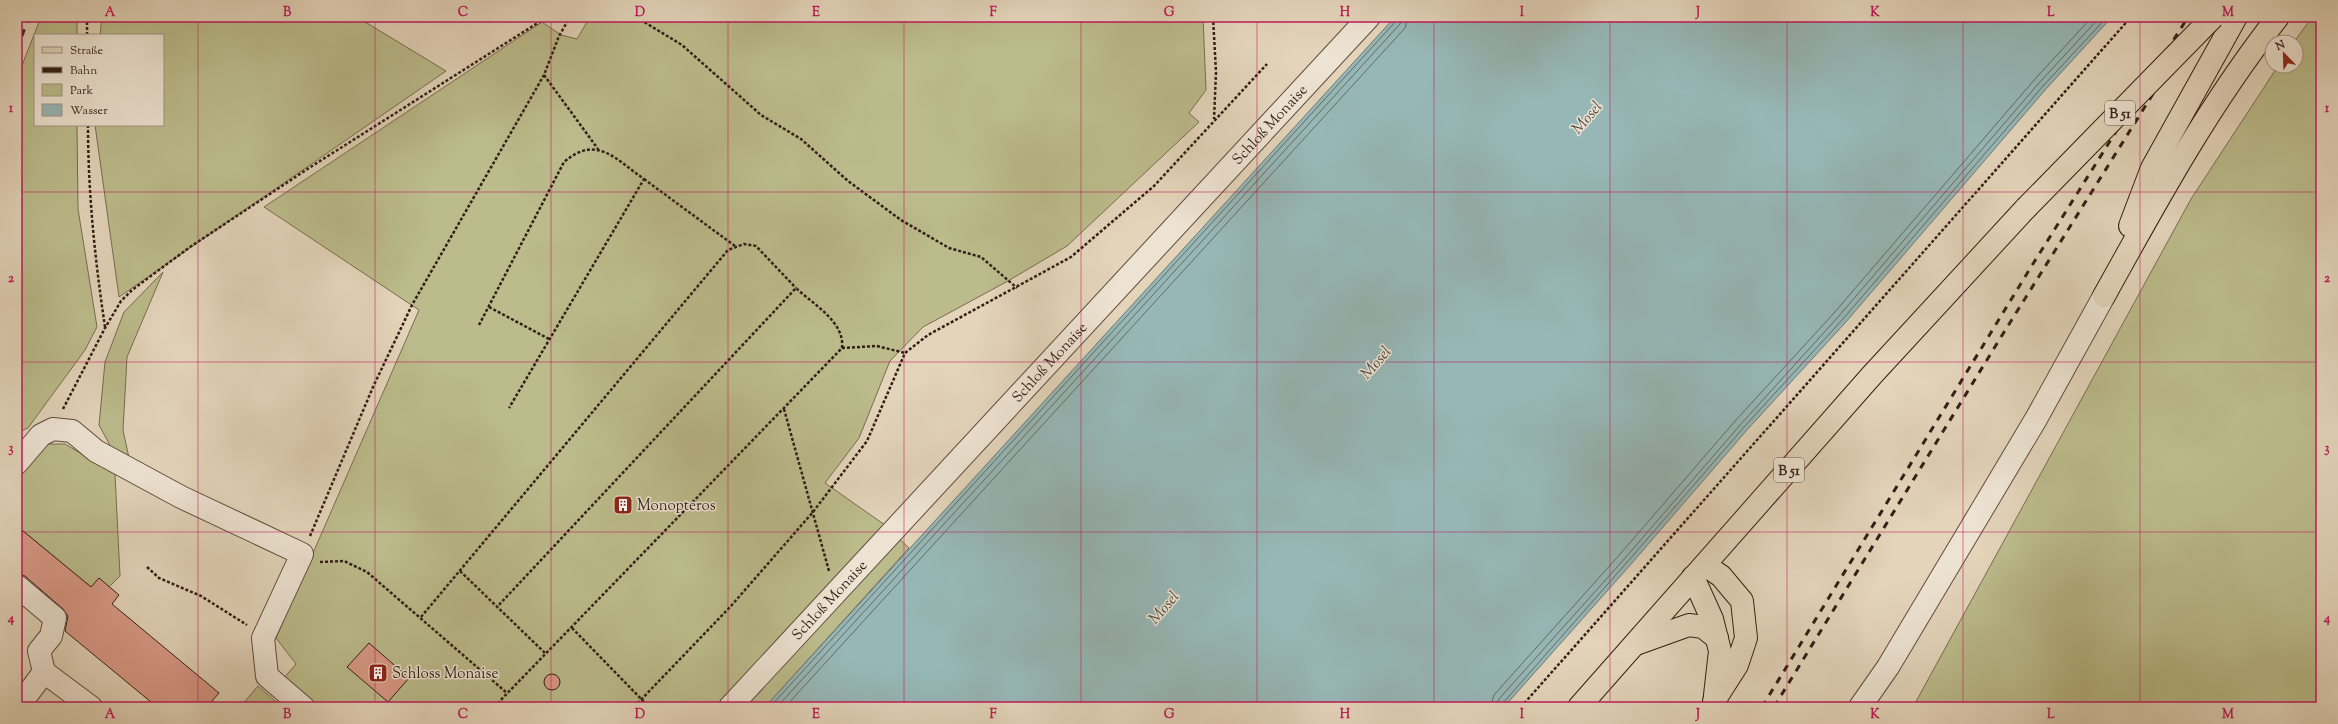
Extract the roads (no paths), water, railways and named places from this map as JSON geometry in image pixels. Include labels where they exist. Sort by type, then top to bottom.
[{"type":"main road","name":"B 51","points":[[1579,707],[1872,375],[2026,208],[2213,17]]},
{"type":"main road","points":[[2104,296],[2152,168],[2236,17]]},
{"type":"main road","points":[[2104,296],[2167,182],[2216,105],[2278,17]]},
{"type":"main road","points":[[1699,571],[1721,576],[1742,601],[1746,638],[1737,665],[1711,704],[1719,666],[1720,651],[1699,571]]},
{"type":"main road","points":[[1634,645],[1689,625],[1703,627],[1717,638]]},
{"type":"street","name":"Schloß Monaise","points":[[730,707],[1369,17]]},
{"type":"street","points":[[1860,707],[1888,667],[2036,419],[2104,296]]},
{"type":"street","points":[[17,463],[41,435],[53,429],[72,430],[96,451],[300,559],[263,638],[267,676],[303,707]]},
{"type":"street","points":[[17,586],[55,618],[51,636],[39,651],[44,672],[91,707]]},
{"type":"street","points":[[18,707],[44,672]]},
{"type":"water","name":"Mosel","points":[[1395,17],[2112,17],[2046,89],[1845,323],[1747,430],[1632,563],[1504,707],[765,707]]},
{"type":"railway","points":[[17,49],[29,17]]},
{"type":"railway","points":[[1762,707],[2031,267],[2188,17]]},
{"type":"railway","points":[[1774,707],[2001,337],[2201,17]]},
{"type":"place","name":"Monopteros","points":[[623,505]]},
{"type":"place","name":"Schloss Monaise","points":[[378,673]]}]
